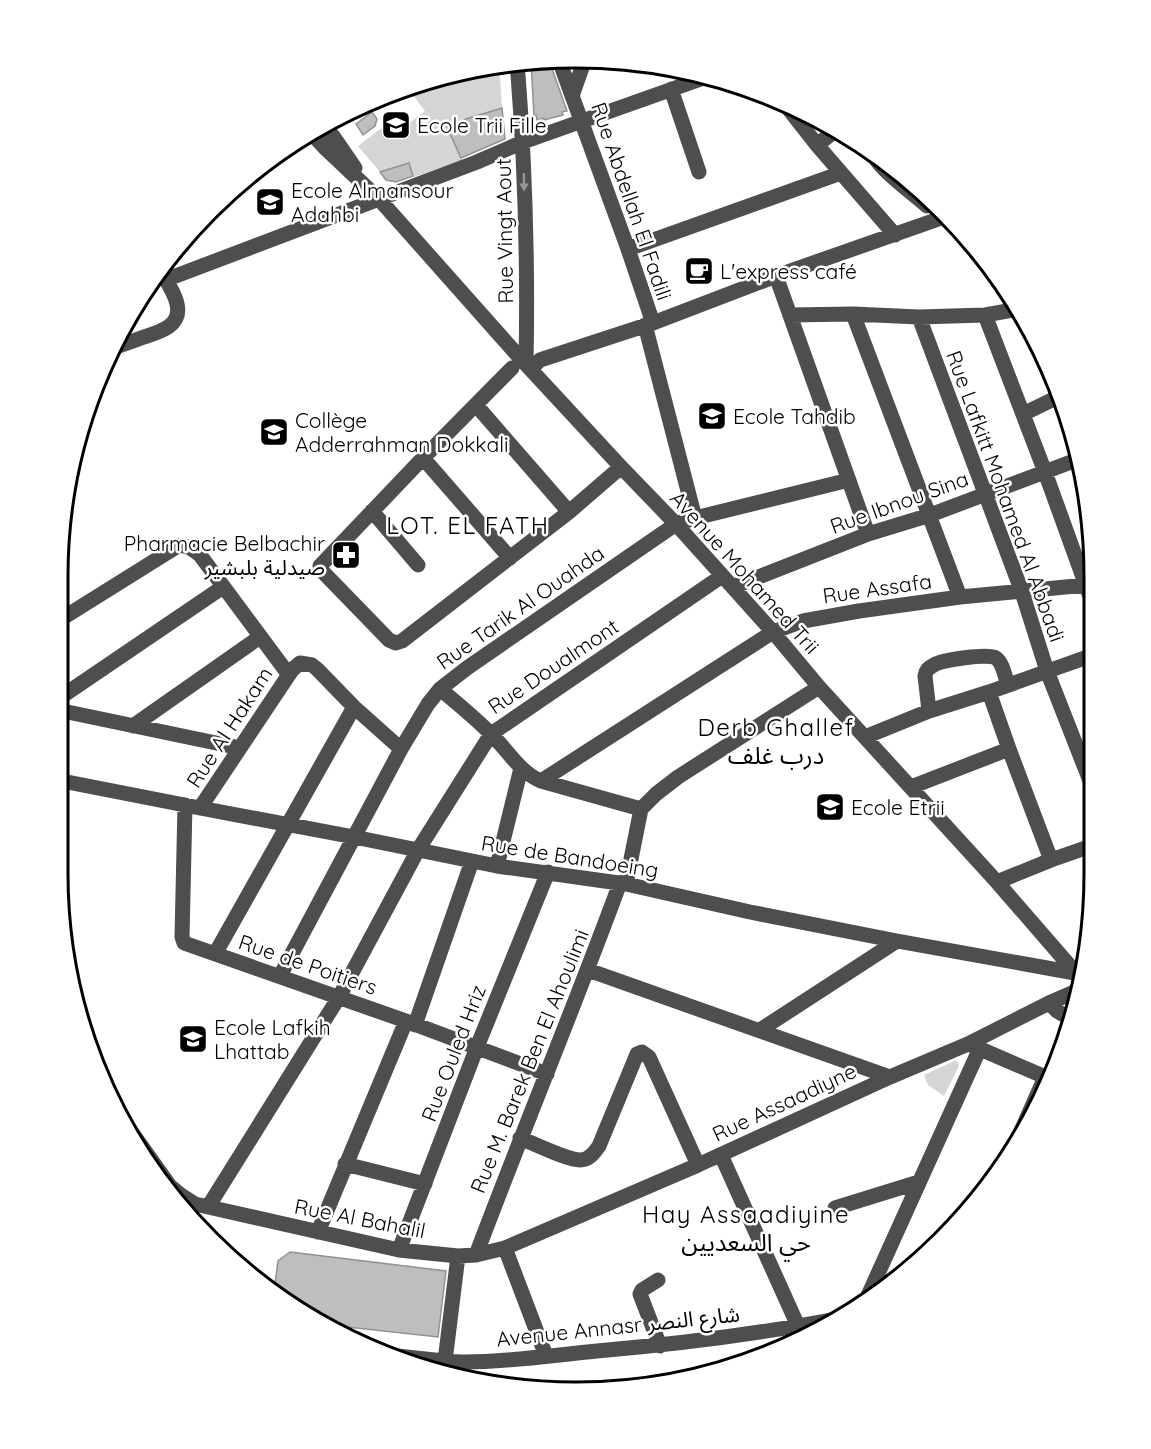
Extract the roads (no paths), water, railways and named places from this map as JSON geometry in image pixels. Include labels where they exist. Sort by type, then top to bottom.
[{"type":"street","name":"Rue Abdellah El Fadili","points":[[562,68],[628,249],[649,324],[695,518]]},
{"type":"street","points":[[572,96],[582,68]]},
{"type":"street","name":"Rue Vingt Aout","points":[[518,71],[523,142],[527,315],[523,367]]},
{"type":"street","points":[[167,274],[693,81]]},
{"type":"street","points":[[671,89],[699,172]]},
{"type":"street","points":[[795,118],[895,235]]},
{"type":"street","name":"Avenue Mohamed Trii","points":[[329,132],[376,197]]},
{"type":"street","points":[[817,146],[829,136]]},
{"type":"street","name":"Avenue Mohamed Trii","points":[[317,139],[376,197],[523,367],[676,524],[1074,971]]},
{"type":"street","points":[[628,249],[841,173]]},
{"type":"street","points":[[917,227],[926,208]]},
{"type":"street","points":[[621,467],[570,512],[402,641],[396,643],[389,640],[320,568],[423,458],[477,405],[523,367],[938,219]]},
{"type":"street","points":[[776,276],[868,534]]},
{"type":"street","points":[[124,344],[163,331],[172,324],[178,313],[177,302],[164,277]]},
{"type":"street","points":[[790,315],[853,314],[919,317],[985,315],[1008,311]]},
{"type":"street","points":[[853,314],[960,597]]},
{"type":"street","points":[[985,315],[1084,579]]},
{"type":"street","name":"Rue Lafkitt Mohamed Al Abbadi","points":[[919,317],[1022,592],[1047,671],[1084,765]]},
{"type":"street","points":[[1023,414],[1052,400]]},
{"type":"street","points":[[477,405],[570,512]]},
{"type":"street","points":[[423,458],[510,558]]},
{"type":"street","name":"Rue Ibnou Sina","points":[[733,587],[868,534],[930,515],[1071,462]]},
{"type":"street","name":"Rue Tarik Al Ouahda","points":[[280,976],[401,749],[428,704],[440,689],[505,641],[676,524],[849,480]]},
{"type":"street","points":[[372,511],[418,565]]},
{"type":"street","points":[[68,615],[178,546],[186,545],[200,555],[289,675]]},
{"type":"street","name":"Rue Doualmont","points":[[208,1207],[339,997],[418,850],[491,734],[722,576]]},
{"type":"street","name":"Rue Assafa","points":[[541,782],[773,632],[803,621],[960,597],[1084,585]]},
{"type":"street","points":[[68,692],[224,587]]},
{"type":"street","points":[[133,726],[260,637]]},
{"type":"street","points":[[929,711],[925,676],[931,666],[938,663],[974,657],[992,657],[1000,663],[1008,685]]},
{"type":"street","points":[[865,737],[929,711],[1084,658]]},
{"type":"street","name":"Rue Al Hakam","points":[[193,807],[240,748],[292,670],[300,663],[312,665],[401,749]]},
{"type":"street","points":[[440,689],[491,734],[529,775],[541,782],[641,809],[678,777],[819,687]]},
{"type":"street","points":[[989,692],[1051,860]]},
{"type":"street","points":[[215,954],[354,707]]},
{"type":"street","points":[[68,712],[240,748]]},
{"type":"street","points":[[911,787],[1009,749]]},
{"type":"street","points":[[497,866],[521,768]]},
{"type":"street","name":"Rue de Bandoeing","points":[[68,782],[497,866],[623,884],[750,912],[1074,975]]},
{"type":"street","name":"Rue de Poitiers","points":[[193,807],[184,943],[339,997],[547,1074]]},
{"type":"street","name":"Rue M. Barek Ben El Ahoulimi","points":[[476,1255],[520,1138],[623,884],[641,809]]},
{"type":"street","points":[[997,882],[1084,848]]},
{"type":"street","points":[[318,1232],[345,1164],[411,1023],[472,861]]},
{"type":"street","name":"Rue Ouled Hriz","points":[[399,1250],[477,1047],[548,872]]},
{"type":"street","points":[[760,1030],[897,941]]},
{"type":"street","points":[[588,970],[890,1077]]},
{"type":"street","name":"Rue Assaadiyne","points":[[505,1248],[698,1166],[890,1077],[974,1046],[1049,1003],[1069,994]]},
{"type":"street","points":[[1049,1003],[1063,1014]]},
{"type":"street","points":[[872,1286],[920,1182],[974,1046],[1042,1075]]},
{"type":"street","points":[[520,1138],[571,1158],[581,1160],[588,1158],[599,1146],[637,1054],[642,1052],[648,1057],[698,1166]]},
{"type":"street","points":[[721,1155],[798,1326]]},
{"type":"street","points":[[345,1164],[425,1184]]},
{"type":"street","points":[[835,1208],[920,1182]]},
{"type":"street","name":"Rue Al Bahalil","points":[[186,1199],[195,1204],[399,1250],[458,1256],[476,1255],[505,1248]]},
{"type":"street","points":[[505,1248],[546,1356]]},
{"type":"street","points":[[445,1361],[458,1256]]},
{"type":"street","points":[[658,1280],[640,1294],[660,1346]]},
{"type":"street","name":"Avenue Annasr شارع النصر","points":[[426,1359],[480,1361],[660,1346],[810,1324]]},
{"type":"place","name":"Ecole Trii Fille","points":[[396,125]]},
{"type":"place","name":"Ecole Almansour Adahbi","points":[[270,202]]},
{"type":"place","name":"L'express café","points":[[699,271]]},
{"type":"place","name":"Ecole Tahdib","points":[[712,416]]},
{"type":"place","name":"Collège Adderrahman Dokkali","points":[[274,432]]},
{"type":"place","name":"Pharmacie Belbachir صيدلية بلبشير","points":[[346,555]]},
{"type":"place","name":"Ecole Etrii","points":[[830,807]]},
{"type":"place","name":"Ecole Lafkih Lhattab","points":[[193,1039]]},
{"type":"district","name":"LOT. EL FATH","points":[[468,525]]},
{"type":"district","name":"Derb Ghallef درب غلف","points":[[776,741]]},
{"type":"district","name":"Hay Assaadiyine حي السعديين","points":[[746,1228]]}]
